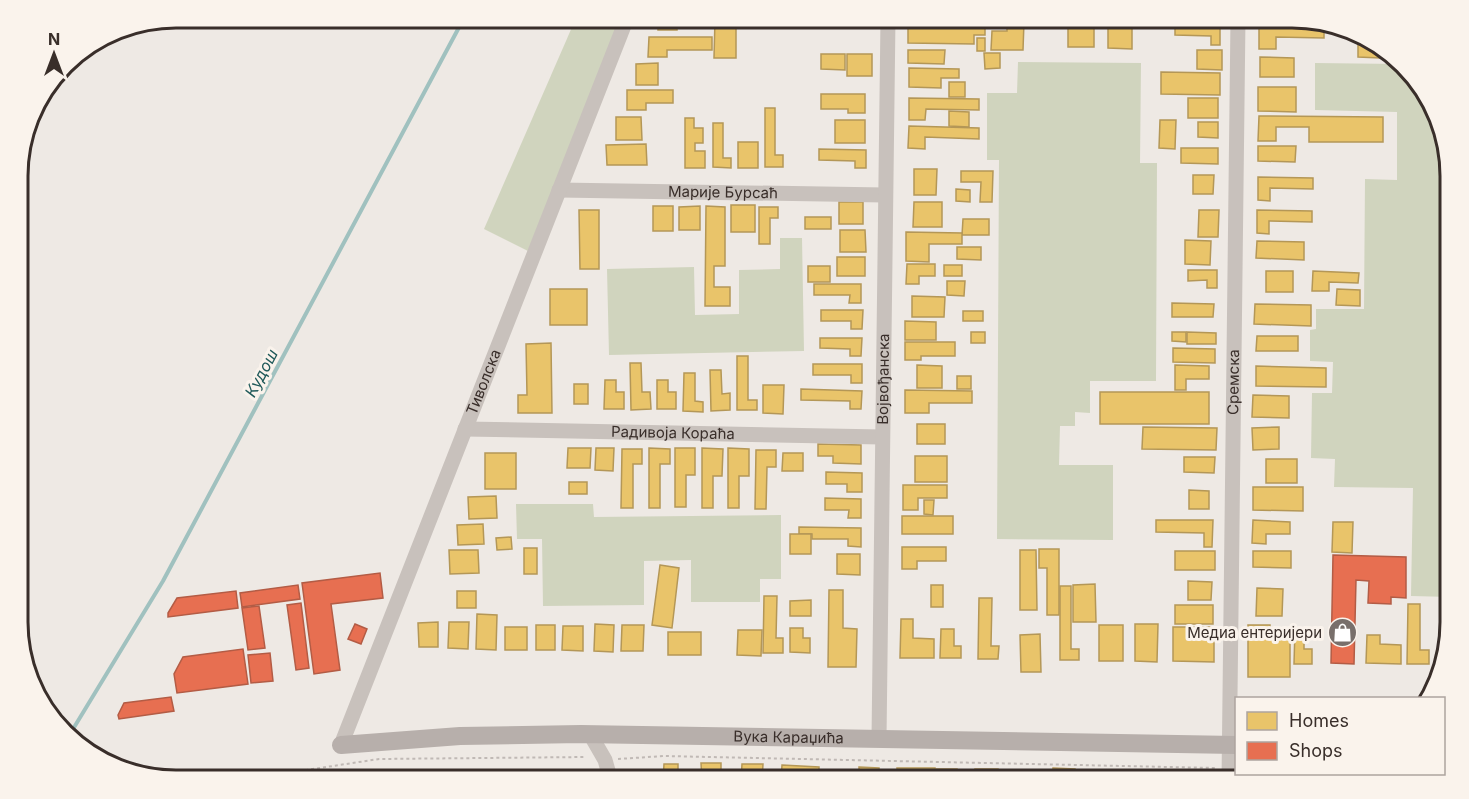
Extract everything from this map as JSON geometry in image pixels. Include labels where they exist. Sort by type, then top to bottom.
[{"type":"main road","name":"Вука Караџића","points":[[341,745],[460,736],[590,734],[1233,745]]},
{"type":"street","name":"Тиволска","points":[[341,745],[623,28]]},
{"type":"street","name":"Војвођанска","points":[[879,739],[888,28]]},
{"type":"street","name":"Сремска","points":[[1230,770],[1233,745],[1238,28]]},
{"type":"street","name":"Марије Бурсаћ","points":[[559,190],[885,195]]},
{"type":"street","name":"Радивоја Кораћа","points":[[465,429],[882,437]]},
{"type":"street","points":[[590,734],[605,760],[608,770]]},
{"type":"path","points":[[306,770],[379,759],[590,757],[605,760],[664,756],[1081,770]]},
{"type":"green space","points":[[572,28],[617,28],[528,251],[484,229]]},
{"type":"green space","points":[[1018,62],[1141,63],[1140,163],[1157,163],[1156,381],[1090,381],[1090,413],[1075,412],[1075,426],[1060,426],[1059,465],[1113,465],[1113,540],[997,539],[999,160],[987,160],[987,93],[1017,93]]},
{"type":"green space","points":[[1315,63],[1388,64],[1415,94],[1433,129],[1438,148],[1441,177],[1441,597],[1411,596],[1413,488],[1334,487],[1335,459],[1311,458],[1312,393],[1332,393],[1333,362],[1310,361],[1310,330],[1316,329],[1316,309],[1364,309],[1365,179],[1397,180],[1397,112],[1315,110]]},
{"type":"green space","points":[[780,238],[802,238],[804,351],[609,355],[607,269],[694,267],[695,315],[739,314],[739,270],[780,269]]},
{"type":"green space","points":[[516,504],[593,504],[594,517],[781,515],[781,579],[760,579],[760,602],[691,602],[691,560],[644,561],[644,605],[543,606],[542,539],[517,539]]},
{"type":"building: Homes","points":[[658,28],[677,28],[677,30],[658,30]]},
{"type":"building: Homes","points":[[715,28],[736,28],[736,58],[714,58]]},
{"type":"building: Homes","points":[[908,28],[985,28],[985,35],[974,35],[974,44],[908,43]]},
{"type":"building: Homes","points":[[1007,28],[1024,28],[1023,50],[991,50],[992,31],[1007,31]]},
{"type":"building: Homes","points":[[1068,28],[1094,28],[1094,47],[1068,47]]},
{"type":"building: Homes","points":[[1108,28],[1132,28],[1132,49],[1108,48]]},
{"type":"building: Homes","points":[[1175,28],[1220,28],[1220,45],[1211,45],[1211,36],[1175,35]]},
{"type":"building: Homes","points":[[1259,28],[1292,28],[1324,33],[1324,38],[1276,37],[1276,49],[1259,49]]},
{"type":"building: Homes","points":[[649,37],[712,37],[712,50],[667,50],[667,57],[648,57]]},
{"type":"building: Homes","points":[[977,38],[985,38],[985,51],[977,51]]},
{"type":"building: Homes","points":[[1358,44],[1380,58],[1358,57]]},
{"type":"building: Homes","points":[[908,50],[945,50],[944,64],[908,63]]},
{"type":"building: Homes","points":[[1197,50],[1222,50],[1222,70],[1197,69]]},
{"type":"building: Homes","points":[[984,53],[1000,53],[1000,68],[985,69]]},
{"type":"building: Homes","points":[[821,54],[845,54],[845,70],[821,69]]},
{"type":"building: Homes","points":[[847,54],[872,54],[872,76],[847,76]]},
{"type":"building: Homes","points":[[1260,57],[1294,58],[1294,77],[1260,77]]},
{"type":"building: Homes","points":[[658,63],[658,85],[636,85],[636,64]]},
{"type":"building: Homes","points":[[909,68],[959,69],[959,78],[941,78],[941,88],[909,87]]},
{"type":"building: Homes","points":[[1161,72],[1220,73],[1220,95],[1161,94]]},
{"type":"building: Homes","points":[[949,82],[965,82],[965,97],[949,97]]},
{"type":"building: Homes","points":[[1258,87],[1296,87],[1296,112],[1258,111]]},
{"type":"building: Homes","points":[[627,90],[673,90],[673,103],[646,103],[646,110],[627,110]]},
{"type":"building: Homes","points":[[821,94],[865,94],[865,113],[848,113],[848,109],[821,109]]},
{"type":"building: Homes","points":[[909,98],[979,99],[979,110],[926,109],[925,120],[909,120]]},
{"type":"building: Homes","points":[[1188,98],[1218,98],[1218,118],[1188,118]]},
{"type":"building: Homes","points":[[765,108],[775,108],[775,155],[783,155],[783,167],[765,167]]},
{"type":"building: Homes","points":[[949,111],[969,112],[969,127],[949,126]]},
{"type":"building: Homes","points":[[1259,116],[1383,117],[1383,142],[1309,142],[1309,127],[1276,127],[1276,141],[1258,141]]},
{"type":"building: Homes","points":[[616,117],[641,117],[642,140],[616,140]]},
{"type":"building: Homes","points":[[685,118],[694,118],[694,128],[703,128],[703,143],[695,143],[695,151],[705,151],[705,168],[685,168]]},
{"type":"building: Homes","points":[[835,120],[865,120],[865,143],[835,143]]},
{"type":"building: Homes","points":[[1160,120],[1176,120],[1175,149],[1159,148]]},
{"type":"building: Homes","points":[[1198,122],[1218,122],[1218,138],[1198,137]]},
{"type":"building: Homes","points":[[713,123],[723,123],[723,158],[731,158],[731,168],[713,167]]},
{"type":"building: Homes","points":[[909,126],[979,128],[979,139],[925,137],[925,149],[908,148]]},
{"type":"building: Homes","points":[[738,142],[758,142],[758,168],[738,168]]},
{"type":"building: Homes","points":[[646,144],[647,165],[607,165],[606,145]]},
{"type":"building: Homes","points":[[1258,146],[1296,146],[1295,162],[1258,161]]},
{"type":"building: Homes","points":[[1181,148],[1218,148],[1218,164],[1181,163]]},
{"type":"building: Homes","points":[[819,149],[866,150],[866,168],[855,168],[855,161],[819,160]]},
{"type":"building: Homes","points":[[914,169],[937,169],[936,195],[914,195]]},
{"type":"building: Homes","points":[[961,171],[993,171],[992,202],[980,202],[981,182],[961,182]]},
{"type":"building: Homes","points":[[1193,175],[1214,175],[1213,194],[1193,194]]},
{"type":"building: Homes","points":[[1258,177],[1313,178],[1313,189],[1270,188],[1270,201],[1258,200]]},
{"type":"building: Homes","points":[[956,189],[970,190],[970,202],[956,201]]},
{"type":"building: Homes","points":[[839,202],[863,202],[863,224],[839,224]]},
{"type":"building: Homes","points":[[914,202],[942,202],[942,227],[913,227]]},
{"type":"building: Homes","points":[[731,205],[755,205],[755,232],[731,232]]},
{"type":"building: Homes","points":[[653,206],[673,206],[673,231],[653,231]]},
{"type":"building: Homes","points":[[700,206],[700,230],[679,230],[679,207]]},
{"type":"building: Homes","points":[[706,206],[725,207],[725,266],[714,266],[714,287],[730,287],[730,306],[705,306]]},
{"type":"building: Homes","points":[[759,207],[778,207],[778,218],[770,218],[770,244],[759,244]]},
{"type":"building: Homes","points":[[579,210],[599,210],[599,269],[580,269]]},
{"type":"building: Homes","points":[[1199,210],[1219,210],[1218,237],[1198,237]]},
{"type":"building: Homes","points":[[1257,210],[1312,211],[1312,222],[1269,221],[1269,234],[1257,233]]},
{"type":"building: Homes","points":[[805,217],[831,217],[831,229],[805,229]]},
{"type":"building: Homes","points":[[963,219],[989,219],[989,235],[962,235]]},
{"type":"building: Homes","points":[[840,230],[865,230],[866,252],[840,252]]},
{"type":"building: Homes","points":[[906,232],[962,233],[962,244],[929,244],[929,262],[906,261]]},
{"type":"building: Homes","points":[[1185,240],[1211,241],[1210,265],[1185,264]]},
{"type":"building: Homes","points":[[1257,241],[1304,242],[1304,260],[1256,258]]},
{"type":"building: Homes","points":[[957,247],[981,247],[981,260],[957,259]]},
{"type":"building: Homes","points":[[837,257],[865,257],[865,276],[837,276]]},
{"type":"building: Homes","points":[[907,264],[935,264],[935,276],[919,276],[919,284],[906,284]]},
{"type":"building: Homes","points":[[944,265],[962,265],[962,276],[944,276]]},
{"type":"building: Homes","points":[[808,266],[830,266],[830,282],[808,282]]},
{"type":"building: Homes","points":[[1188,270],[1217,270],[1217,288],[1207,288],[1207,280],[1188,281]]},
{"type":"building: Homes","points":[[1266,271],[1293,271],[1293,292],[1266,292]]},
{"type":"building: Homes","points":[[1313,271],[1359,273],[1358,283],[1329,282],[1329,291],[1312,291]]},
{"type":"building: Homes","points":[[947,281],[965,281],[964,296],[947,295]]},
{"type":"building: Homes","points":[[814,284],[861,284],[861,303],[849,303],[850,295],[814,295]]},
{"type":"building: Homes","points":[[550,289],[587,289],[587,325],[550,325]]},
{"type":"building: Homes","points":[[1337,289],[1360,290],[1360,306],[1336,305]]},
{"type":"building: Homes","points":[[912,296],[945,297],[944,317],[912,317]]},
{"type":"building: Homes","points":[[1172,303],[1214,304],[1213,317],[1172,317]]},
{"type":"building: Homes","points":[[1255,304],[1311,305],[1311,326],[1254,324]]},
{"type":"building: Homes","points":[[821,310],[863,310],[862,329],[851,329],[851,321],[821,321]]},
{"type":"building: Homes","points":[[963,311],[983,311],[983,321],[963,321]]},
{"type":"building: Homes","points":[[905,321],[936,322],[936,340],[905,340]]},
{"type":"building: Homes","points":[[971,332],[985,332],[985,343],[971,343]]},
{"type":"building: Homes","points":[[1172,332],[1186,332],[1186,342],[1172,341]]},
{"type":"building: Homes","points":[[1187,332],[1216,333],[1216,344],[1187,344]]},
{"type":"building: Homes","points":[[1257,336],[1298,336],[1298,351],[1256,351]]},
{"type":"building: Homes","points":[[820,338],[862,338],[861,356],[850,356],[850,349],[820,348]]},
{"type":"building: Homes","points":[[905,342],[955,342],[955,356],[921,356],[921,360],[905,360]]},
{"type":"building: Homes","points":[[551,343],[552,413],[518,413],[518,395],[527,395],[526,344]]},
{"type":"building: Homes","points":[[1173,348],[1215,349],[1215,363],[1173,362]]},
{"type":"building: Homes","points":[[737,356],[748,356],[748,400],[757,400],[757,410],[737,410]]},
{"type":"building: Homes","points":[[630,363],[641,363],[642,392],[650,392],[651,409],[631,410]]},
{"type":"building: Homes","points":[[813,364],[862,364],[862,383],[851,383],[851,375],[813,375]]},
{"type":"building: Homes","points":[[917,365],[942,366],[942,388],[917,388]]},
{"type":"building: Homes","points":[[1175,365],[1209,366],[1209,379],[1186,379],[1186,390],[1175,390]]},
{"type":"building: Homes","points":[[1256,366],[1326,368],[1326,387],[1256,386]]},
{"type":"building: Homes","points":[[710,370],[721,370],[722,394],[730,393],[730,410],[711,411]]},
{"type":"building: Homes","points":[[684,373],[695,373],[695,401],[703,402],[703,412],[683,411]]},
{"type":"building: Homes","points":[[957,376],[971,376],[971,389],[957,389]]},
{"type":"building: Homes","points":[[605,380],[616,380],[616,392],[624,392],[624,409],[604,409]]},
{"type":"building: Homes","points":[[657,380],[668,380],[668,392],[676,392],[676,409],[657,409]]},
{"type":"building: Homes","points":[[574,384],[588,384],[588,404],[574,404]]},
{"type":"building: Homes","points":[[763,385],[784,385],[783,414],[763,413]]},
{"type":"building: Homes","points":[[801,389],[862,391],[861,409],[850,409],[850,401],[801,400]]},
{"type":"building: Homes","points":[[905,390],[972,391],[972,403],[929,403],[929,413],[905,413]]},
{"type":"building: Homes","points":[[1100,392],[1209,392],[1209,424],[1100,424]]},
{"type":"building: Homes","points":[[1253,395],[1289,396],[1289,418],[1252,417]]},
{"type":"building: Homes","points":[[917,424],[945,424],[945,444],[917,444]]},
{"type":"building: Homes","points":[[1143,427],[1217,428],[1216,450],[1142,449]]},
{"type":"building: Homes","points":[[1279,427],[1279,449],[1253,450],[1252,428]]},
{"type":"building: Homes","points":[[818,444],[861,445],[861,464],[833,463],[833,456],[818,456]]},
{"type":"building: Homes","points":[[568,448],[591,448],[590,468],[567,468]]},
{"type":"building: Homes","points":[[596,448],[614,448],[613,471],[595,470]]},
{"type":"building: Homes","points":[[649,448],[670,449],[670,464],[660,464],[660,508],[649,508]]},
{"type":"building: Homes","points":[[675,448],[695,448],[695,475],[686,475],[686,507],[675,507]]},
{"type":"building: Homes","points":[[702,448],[723,449],[722,476],[713,476],[713,508],[702,508]]},
{"type":"building: Homes","points":[[728,448],[749,449],[749,476],[739,476],[739,508],[728,508]]},
{"type":"building: Homes","points":[[622,449],[642,449],[642,464],[633,464],[633,508],[621,508]]},
{"type":"building: Homes","points":[[756,450],[776,450],[776,467],[767,467],[766,509],[755,509]]},
{"type":"building: Homes","points":[[485,453],[516,453],[516,489],[485,489]]},
{"type":"building: Homes","points":[[783,453],[803,453],[803,471],[782,471]]},
{"type":"building: Homes","points":[[915,456],[947,456],[947,482],[915,482]]},
{"type":"building: Homes","points":[[1184,457],[1215,457],[1214,473],[1184,472]]},
{"type":"building: Homes","points":[[1266,459],[1297,459],[1297,483],[1266,483]]},
{"type":"building: Homes","points":[[826,472],[862,473],[862,492],[847,492],[847,484],[826,484]]},
{"type":"building: Homes","points":[[569,482],[587,482],[587,494],[569,494]]},
{"type":"building: Homes","points":[[903,485],[947,485],[947,498],[918,498],[918,510],[903,510]]},
{"type":"building: Homes","points":[[1253,487],[1303,487],[1303,511],[1253,510]]},
{"type":"building: Homes","points":[[1189,490],[1209,491],[1209,509],[1189,509]]},
{"type":"building: Homes","points":[[496,496],[497,518],[469,519],[468,497]]},
{"type":"building: Homes","points":[[825,498],[861,499],[861,518],[848,518],[849,510],[825,510]]},
{"type":"building: Homes","points":[[924,500],[934,500],[933,515],[924,514]]},
{"type":"building: Homes","points":[[902,516],[953,516],[953,534],[902,534]]},
{"type":"building: Homes","points":[[1156,520],[1213,520],[1212,547],[1204,547],[1204,533],[1156,532]]},
{"type":"building: Homes","points":[[1253,520],[1290,522],[1290,534],[1266,534],[1266,544],[1252,543]]},
{"type":"building: Homes","points":[[1333,522],[1353,522],[1352,553],[1332,552]]},
{"type":"building: Homes","points":[[483,524],[484,544],[458,545],[457,525]]},
{"type":"building: Homes","points":[[799,527],[861,528],[861,547],[848,546],[848,539],[812,539],[812,534],[799,534]]},
{"type":"building: Homes","points":[[790,534],[811,534],[811,554],[790,554]]},
{"type":"building: Homes","points":[[511,537],[512,549],[497,550],[496,538]]},
{"type":"building: Homes","points":[[902,547],[946,547],[946,561],[917,561],[917,569],[902,569]]},
{"type":"building: Homes","points":[[524,548],[537,548],[537,574],[524,574]]},
{"type":"building: Homes","points":[[1039,549],[1059,549],[1059,615],[1047,615],[1047,568],[1039,568]]},
{"type":"building: Homes","points":[[449,550],[478,550],[479,573],[450,574]]},
{"type":"building: Homes","points":[[1020,550],[1036,550],[1037,610],[1020,610]]},
{"type":"building: Homes","points":[[1175,551],[1215,551],[1215,570],[1175,570]]},
{"type":"building: Homes","points":[[1253,551],[1291,551],[1291,568],[1253,567]]},
{"type":"building: Homes","points":[[837,554],[860,554],[860,575],[837,574]]},
{"type":"building: Homes","points":[[660,565],[679,568],[672,628],[652,625]]},
{"type":"building: Homes","points":[[1188,581],[1212,582],[1211,600],[1188,600]]},
{"type":"building: Homes","points":[[1095,584],[1096,622],[1073,622],[1073,585]]},
{"type":"building: Homes","points":[[931,585],[943,585],[943,607],[931,607]]},
{"type":"building: Homes","points":[[1060,586],[1071,586],[1071,649],[1079,649],[1079,660],[1060,660]]},
{"type":"building: Homes","points":[[1257,588],[1283,589],[1282,616],[1256,616]]},
{"type":"building: Homes","points":[[829,590],[843,590],[843,628],[857,629],[856,667],[828,667]]},
{"type":"building: Homes","points":[[457,591],[476,591],[476,608],[457,608]]},
{"type":"building: Homes","points":[[764,596],[777,596],[776,638],[783,638],[783,653],[763,653]]},
{"type":"building: Homes","points":[[979,598],[992,598],[991,646],[999,646],[998,659],[978,659]]},
{"type":"building: Homes","points":[[811,600],[811,616],[790,616],[790,601]]},
{"type":"building: Homes","points":[[1408,604],[1420,604],[1420,650],[1429,650],[1429,664],[1407,664]]},
{"type":"building: Homes","points":[[1175,605],[1213,605],[1213,624],[1175,624]]},
{"type":"building: Homes","points":[[477,614],[497,615],[496,650],[476,649]]},
{"type":"building: Homes","points":[[901,619],[913,619],[913,638],[934,639],[934,658],[900,658]]},
{"type":"building: Homes","points":[[438,622],[438,647],[419,647],[418,623]]},
{"type":"building: Homes","points":[[449,622],[469,622],[468,649],[448,648]]},
{"type":"building: Homes","points":[[595,624],[614,625],[613,652],[594,651]]},
{"type":"building: Homes","points":[[1135,624],[1158,624],[1157,662],[1135,661]]},
{"type":"building: Homes","points":[[536,625],[555,625],[555,650],[536,650]]},
{"type":"building: Homes","points":[[622,625],[644,625],[643,651],[621,651]]},
{"type":"building: Homes","points":[[1099,625],[1123,625],[1123,661],[1099,661]]},
{"type":"building: Homes","points":[[1248,625],[1270,625],[1270,633],[1290,633],[1290,677],[1248,677]]},
{"type":"building: Homes","points":[[563,626],[583,626],[583,651],[562,650]]},
{"type":"building: Homes","points":[[505,627],[527,627],[527,650],[505,650]]},
{"type":"building: Homes","points":[[1173,627],[1214,627],[1214,662],[1173,661]]},
{"type":"building: Homes","points":[[790,628],[803,628],[803,638],[810,638],[810,653],[790,652]]},
{"type":"building: Homes","points":[[941,629],[954,629],[954,646],[961,646],[961,658],[940,658]]},
{"type":"building: Homes","points":[[1295,629],[1304,629],[1304,649],[1312,649],[1312,664],[1294,664]]},
{"type":"building: Homes","points":[[738,630],[762,630],[761,656],[737,655]]},
{"type":"building: Homes","points":[[668,632],[701,632],[701,655],[668,655]]},
{"type":"building: Homes","points":[[1040,634],[1041,672],[1021,672],[1020,635]]},
{"type":"building: Homes","points":[[1367,635],[1380,635],[1380,644],[1401,645],[1401,664],[1366,663]]},
{"type":"building: Homes","points":[[701,763],[721,763],[721,770],[701,770]]},
{"type":"building: Homes","points":[[664,764],[678,764],[678,770],[664,770]]},
{"type":"building: Homes","points":[[742,764],[763,764],[763,770],[742,770]]},
{"type":"building: Homes","points":[[782,765],[819,767],[819,770],[782,770]]},
{"type":"building: Homes","points":[[859,767],[879,768],[879,770],[859,770]]},
{"type":"building: Homes","points":[[897,768],[935,768],[935,770],[897,770]]},
{"type":"building: Homes","points":[[1053,768],[1075,769],[1075,770],[1053,770]]},
{"type":"building: Homes","points":[[975,769],[998,769],[998,770]]},
{"type":"building: Shops","name":"Медиа ентеријери","points":[[1333,555],[1406,557],[1406,598],[1391,597],[1391,604],[1368,603],[1369,581],[1356,580],[1354,664],[1331,663]]},
{"type":"building: Shops","points":[[380,573],[383,598],[331,604],[340,670],[314,674],[302,583]]},
{"type":"building: Shops","points":[[298,585],[300,599],[242,607],[240,593]]},
{"type":"building: Shops","points":[[236,591],[238,608],[168,617],[177,598]]},
{"type":"building: Shops","points":[[301,603],[309,668],[296,670],[287,605]]},
{"type":"building: Shops","points":[[259,606],[265,648],[248,650],[242,608]]},
{"type":"building: Shops","points":[[355,624],[367,629],[361,644],[348,639]]},
{"type":"building: Shops","points":[[243,649],[248,684],[177,693],[174,674],[183,657]]},
{"type":"building: Shops","points":[[270,653],[273,681],[251,683],[248,655]]},
{"type":"building: Shops","points":[[171,697],[174,711],[119,719],[118,715],[124,703]]},
{"type":"waterway","name":"Кудош","points":[[73,728],[163,581],[459,28]]},
{"type":"place","name":"Медиа ентеријери","points":[[1343,633]]}]
